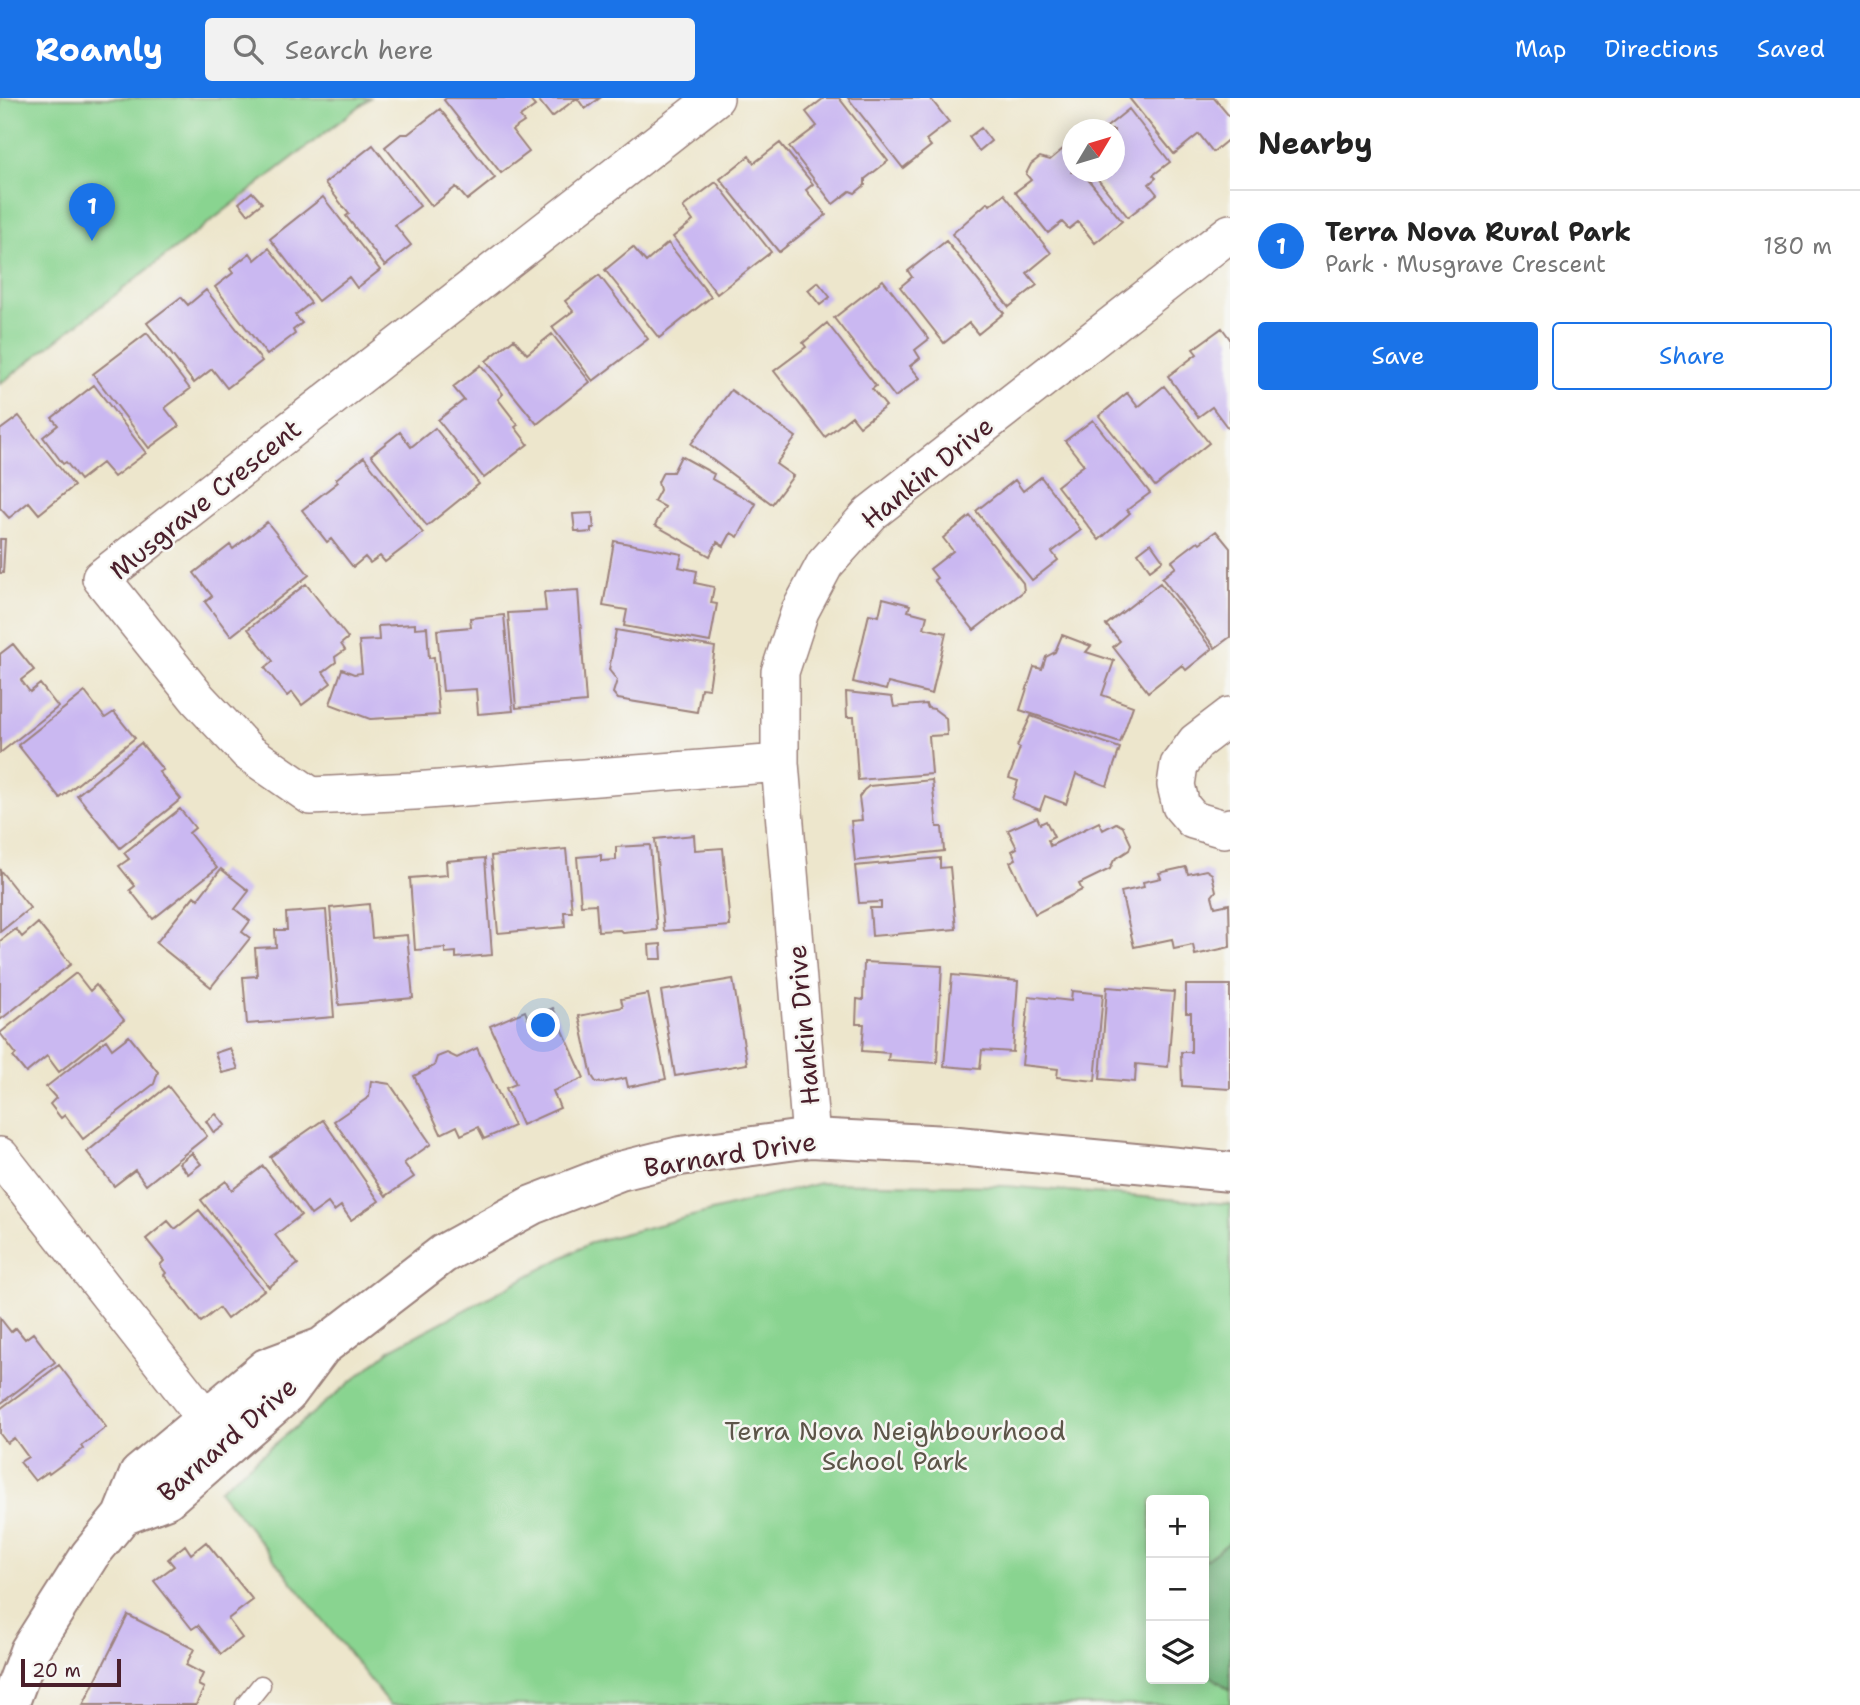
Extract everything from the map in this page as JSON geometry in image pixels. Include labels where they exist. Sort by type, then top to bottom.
[{"type":"street","name":"Musgrave Crescent","points":[[715,98],[101,578],[198,699],[249,753],[311,796],[414,791],[780,763]]},
{"type":"street","name":"Hankin Drive","points":[[811,1138],[780,763],[780,672],[800,611],[825,564],[871,513],[1230,233]]},
{"type":"street","points":[[1230,716],[1196,742],[1179,765],[1175,785],[1181,806],[1193,820],[1224,829],[1230,827]]},
{"type":"street","name":"Barnard Drive","points":[[9,1705],[29,1651],[90,1555],[122,1516],[167,1499],[265,1368],[321,1347],[443,1254],[532,1205],[620,1171],[680,1156],[811,1138],[948,1145],[1230,1172]]},
{"type":"street","points":[[0,1156],[215,1432]]},
{"type":"lane","points":[[245,1705],[261,1685]]},
{"type":"green space","points":[[0,98],[370,98],[0,384]]},
{"type":"green space","name":"Terra Nova Neighbourhood School Park","points":[[820,1183],[1005,1186],[1230,1204],[1230,1705],[390,1705],[219,1490],[391,1349],[592,1242]]},
{"type":"green space","points":[[1230,1542],[1230,1690],[1209,1675],[1209,1557]]},
{"type":"building","points":[[528,98],[535,106],[520,117],[524,122],[512,130],[529,152],[501,173],[444,100]]},
{"type":"building","points":[[537,98],[577,98],[552,117]]},
{"type":"building","points":[[577,98],[600,98],[585,109]]},
{"type":"building","points":[[824,98],[839,98],[888,161],[865,179],[865,185],[855,193],[850,191],[833,204],[789,147],[817,126],[806,112]]},
{"type":"building","points":[[848,98],[930,98],[949,122],[926,140],[931,146],[903,168]]},
{"type":"building","points":[[1129,98],[1214,98],[1230,117],[1230,138],[1213,152],[1199,134],[1174,154]]},
{"type":"building","points":[[440,109],[495,178],[467,200],[456,187],[432,206],[385,147],[401,134],[408,134]]},
{"type":"building","points":[[1129,109],[1170,162],[1153,175],[1156,178],[1149,184],[1157,194],[1128,217],[1100,182],[1125,182],[1125,119],[1117,119]]},
{"type":"building","points":[[981,128],[991,141],[979,151],[969,137]]},
{"type":"building","points":[[780,143],[813,184],[806,190],[826,215],[779,252],[720,179],[749,156],[754,163]]},
{"type":"building","points":[[373,145],[420,206],[395,225],[411,245],[385,266],[346,216],[349,214],[325,183]]},
{"type":"building","points":[[1062,150],[1062,182],[1090,182],[1122,221],[1095,243],[1078,222],[1069,229],[1062,222],[1048,233],[1015,192],[1031,180],[1026,174],[1031,164],[1040,157],[1050,160]]},
{"type":"building","points":[[716,182],[771,252],[717,294],[673,237],[693,221],[683,207]]},
{"type":"building","points":[[252,192],[262,203],[248,214],[239,203]]},
{"type":"building","points":[[1004,194],[1051,253],[1027,273],[1037,285],[1009,307],[952,234],[988,202],[990,205]]},
{"type":"building","points":[[323,197],[380,270],[357,288],[349,277],[318,301],[270,239]]},
{"type":"building","points":[[946,241],[1004,313],[978,334],[969,323],[944,343],[900,287],[912,277],[908,271]]},
{"type":"building","points":[[668,243],[711,297],[659,338],[605,270],[633,247],[646,262]]},
{"type":"building","points":[[269,248],[311,303],[295,315],[302,323],[293,330],[295,334],[267,355],[215,287],[233,273],[230,269],[250,253],[255,260]]},
{"type":"building","points":[[599,275],[648,339],[593,381],[552,327],[573,311],[565,301]]},
{"type":"building","points":[[883,280],[929,339],[915,350],[920,358],[910,366],[920,378],[895,397],[834,318]]},
{"type":"building","points":[[818,282],[830,297],[820,305],[808,290]]},
{"type":"building","points":[[206,290],[262,361],[227,388],[212,369],[194,383],[147,323],[181,297],[188,305]]},
{"type":"building","points":[[827,323],[876,386],[872,389],[886,406],[860,426],[852,416],[825,437],[774,371],[806,347],[803,343]]},
{"type":"building","points":[[1222,328],[1230,339],[1230,425],[1227,427],[1212,407],[1198,417],[1168,376],[1197,354],[1193,349]]},
{"type":"building","points":[[147,333],[190,389],[165,408],[179,426],[149,448],[93,374]]},
{"type":"building","points":[[552,334],[590,382],[537,424],[486,361],[514,339],[527,354]]},
{"type":"building","points":[[481,365],[503,394],[498,399],[518,425],[515,427],[528,444],[484,478],[438,420],[464,400],[453,387]]},
{"type":"building","points":[[94,385],[146,453],[114,477],[102,463],[80,480],[66,462],[63,464],[43,437],[58,425],[52,418]]},
{"type":"building","points":[[1164,386],[1209,443],[1155,486],[1099,416],[1127,393],[1138,407]]},
{"type":"building","points":[[731,390],[796,437],[776,464],[793,476],[772,504],[691,444]]},
{"type":"building","points":[[19,416],[74,486],[39,514],[29,502],[9,518],[0,508],[0,430]]},
{"type":"building","points":[[1093,420],[1150,493],[1127,510],[1130,513],[1099,540],[1057,486],[1084,465],[1065,441]]},
{"type":"building","points":[[435,428],[479,484],[427,526],[371,455],[400,432],[411,447]]},
{"type":"building","points":[[681,456],[714,474],[712,479],[756,504],[738,537],[731,533],[724,546],[717,542],[710,556],[655,525],[665,507],[654,501],[660,490],[658,482],[663,472],[673,472]]},
{"type":"building","points":[[364,457],[423,533],[385,562],[380,556],[370,563],[365,557],[353,567],[331,539],[327,542],[302,510],[338,482],[336,479]]},
{"type":"building","points":[[1041,477],[1081,530],[1052,552],[1058,560],[1032,580],[976,511],[1015,480],[1023,491]]},
{"type":"building","points":[[592,513],[594,528],[591,528],[591,532],[575,531],[573,514]]},
{"type":"building","points":[[970,516],[1023,583],[1024,591],[974,630],[934,580],[937,578],[930,569],[953,551],[943,538]]},
{"type":"building","points":[[267,522],[309,575],[231,636],[205,602],[212,596],[194,573],[230,545],[233,549]]},
{"type":"building","points":[[1216,531],[1230,548],[1230,637],[1215,648],[1162,578],[1176,567],[1172,561]]},
{"type":"building","points":[[0,539],[5,539],[3,573],[0,573]]},
{"type":"building","points":[[614,541],[682,554],[679,567],[697,571],[695,583],[714,587],[711,603],[717,604],[710,642],[624,626],[627,610],[603,606]]},
{"type":"building","points":[[1151,543],[1163,560],[1150,570],[1138,553]]},
{"type":"building","points":[[1160,583],[1212,649],[1186,670],[1182,665],[1148,692],[1113,647],[1120,641],[1106,625]]},
{"type":"building","points":[[306,584],[348,638],[341,644],[345,650],[335,657],[336,662],[323,672],[331,683],[302,705],[292,692],[287,696],[265,668],[273,661],[248,629]]},
{"type":"building","points":[[578,590],[586,702],[516,708],[508,613],[546,611],[544,592]]},
{"type":"building","points":[[883,598],[910,605],[908,611],[927,616],[924,628],[946,633],[932,694],[888,683],[886,690],[853,682],[869,614],[879,616]]},
{"type":"building","points":[[504,615],[513,711],[478,714],[476,689],[443,691],[437,630],[471,627],[470,618]]},
{"type":"building","points":[[415,624],[415,628],[427,627],[429,658],[434,657],[439,715],[370,719],[330,704],[342,669],[354,674],[362,673],[359,641],[379,640],[378,626]]},
{"type":"building","points":[[616,630],[715,647],[709,689],[701,688],[697,712],[618,699],[613,693],[617,680],[609,670]]},
{"type":"building","points":[[1062,635],[1091,646],[1086,652],[1114,661],[1102,695],[1133,706],[1120,743],[1020,710],[1034,667],[1042,669],[1046,657],[1055,652]]},
{"type":"building","points":[[13,644],[34,670],[21,680],[30,692],[40,684],[58,707],[0,753],[0,654]]},
{"type":"building","points":[[85,692],[105,718],[114,712],[135,738],[60,798],[18,745]]},
{"type":"building","points":[[846,692],[892,697],[894,707],[926,704],[928,708],[946,718],[947,735],[929,736],[932,774],[858,780],[854,717],[847,717]]},
{"type":"building","points":[[1031,716],[1120,748],[1107,786],[1076,774],[1066,804],[1045,796],[1040,810],[1012,799],[1018,781],[1009,778],[1020,748],[1017,746]]},
{"type":"building","points":[[141,743],[163,770],[159,772],[181,799],[120,848],[77,795]]},
{"type":"building","points":[[932,780],[937,827],[942,827],[944,851],[855,861],[851,821],[862,820],[859,797],[864,790],[869,786]]},
{"type":"building","points":[[180,809],[195,828],[189,833],[217,868],[153,919],[130,890],[135,886],[119,866],[129,859],[124,853]]},
{"type":"building","points":[[1037,817],[1040,824],[1046,821],[1054,837],[1048,840],[1050,846],[1099,822],[1103,830],[1116,823],[1123,827],[1131,844],[1129,850],[1114,860],[1110,869],[1079,884],[1082,890],[1035,914],[1010,862],[1016,859],[1012,851],[1017,848],[1008,830]]},
{"type":"building","points":[[694,835],[695,850],[723,848],[730,926],[664,931],[655,839]]},
{"type":"building","points":[[650,845],[657,930],[623,933],[620,930],[598,931],[596,904],[581,905],[577,857],[601,855],[601,861],[616,860],[616,847]]},
{"type":"building","points":[[566,849],[572,912],[564,912],[565,927],[498,933],[491,856]]},
{"type":"building","points":[[485,858],[492,955],[456,958],[456,952],[445,953],[445,948],[415,950],[410,878],[447,875],[446,861]]},
{"type":"building","points":[[940,858],[940,868],[950,867],[956,929],[872,936],[870,908],[881,908],[881,902],[859,903],[855,866]]},
{"type":"building","points":[[1186,867],[1188,874],[1206,870],[1212,874],[1216,891],[1212,896],[1215,907],[1229,904],[1230,947],[1195,955],[1193,945],[1174,949],[1172,939],[1134,947],[1121,892],[1144,887],[1143,882],[1161,878],[1159,873]]},
{"type":"building","points":[[221,869],[249,891],[235,909],[250,921],[242,932],[250,938],[211,987],[156,943],[194,896],[198,899]]},
{"type":"building","points":[[0,870],[30,908],[0,932]]},
{"type":"building","points":[[369,904],[372,938],[407,935],[413,998],[339,1005],[330,908]]},
{"type":"building","points":[[326,910],[334,1017],[247,1024],[243,977],[257,976],[255,948],[276,947],[275,930],[287,930],[286,913]]},
{"type":"building","points":[[38,923],[71,964],[0,1020],[0,941],[16,929],[22,937]]},
{"type":"building","points":[[661,944],[662,959],[650,959],[649,945]]},
{"type":"building","points":[[864,962],[942,966],[937,1063],[888,1060],[889,1053],[862,1051],[864,1024],[856,1024],[857,999],[863,1000]]},
{"type":"building","points":[[76,973],[90,991],[96,985],[124,1020],[59,1072],[47,1056],[26,1073],[13,1057],[16,1054],[0,1033]]},
{"type":"building","points":[[952,975],[1018,981],[1013,1052],[982,1050],[980,1069],[944,1066]]},
{"type":"building","points":[[733,979],[747,1064],[675,1076],[661,991]]},
{"type":"building","points":[[1186,985],[1230,985],[1230,1089],[1182,1086],[1181,1052],[1191,1052],[1191,1013],[1186,1013]]},
{"type":"building","points":[[1107,987],[1174,992],[1168,1067],[1136,1064],[1135,1082],[1100,1079]]},
{"type":"building","points":[[1072,991],[1103,994],[1095,1081],[1057,1077],[1058,1069],[1022,1065],[1029,996],[1071,1001]]},
{"type":"building","points":[[648,994],[666,1079],[628,1087],[626,1078],[596,1082],[592,1076],[579,1016],[623,1007],[621,999]]},
{"type":"building","points":[[553,1008],[584,1078],[553,1091],[560,1108],[522,1125],[506,1088],[516,1084],[490,1026],[525,1011],[528,1019]]},
{"type":"building","points":[[129,1036],[158,1072],[154,1084],[83,1139],[65,1115],[61,1118],[50,1104],[56,1098],[46,1087],[106,1040],[112,1049]]},
{"type":"building","points":[[230,1048],[238,1069],[222,1073],[215,1053]]},
{"type":"building","points":[[477,1048],[514,1126],[484,1139],[478,1127],[461,1135],[457,1126],[441,1134],[414,1076],[434,1066],[437,1057],[447,1053],[457,1058]]},
{"type":"building","points":[[371,1081],[390,1084],[431,1144],[404,1163],[414,1177],[386,1196],[334,1121],[369,1097]]},
{"type":"building","points":[[168,1086],[207,1136],[146,1185],[135,1170],[114,1186],[87,1152]]},
{"type":"building","points":[[216,1114],[225,1125],[214,1133],[206,1121]]},
{"type":"building","points":[[323,1120],[379,1201],[351,1220],[341,1206],[334,1211],[328,1203],[311,1215],[270,1157]]},
{"type":"building","points":[[192,1153],[201,1164],[188,1174],[179,1163]]},
{"type":"building","points":[[263,1166],[301,1215],[275,1235],[298,1264],[269,1287],[201,1200],[226,1181],[232,1190]]},
{"type":"building","points":[[199,1210],[264,1290],[227,1319],[219,1308],[201,1322],[164,1275],[166,1273],[160,1265],[164,1261],[146,1239],[168,1221],[175,1229]]},
{"type":"building","points":[[0,1318],[11,1332],[16,1328],[25,1339],[33,1333],[55,1362],[0,1404]]},
{"type":"building","points":[[59,1365],[106,1427],[81,1446],[83,1449],[35,1481],[20,1462],[28,1457],[14,1438],[7,1443],[0,1434],[0,1409]]},
{"type":"building","points":[[206,1542],[253,1600],[228,1619],[242,1638],[221,1654],[198,1625],[192,1629],[154,1581],[174,1566],[168,1559],[185,1545],[191,1554]]},
{"type":"building","points":[[128,1615],[194,1649],[186,1665],[203,1674],[198,1685],[204,1688],[196,1705],[83,1705]]},
{"type":"place","name":"Terra Nova Rural Park","points":[[92,241]]}]
